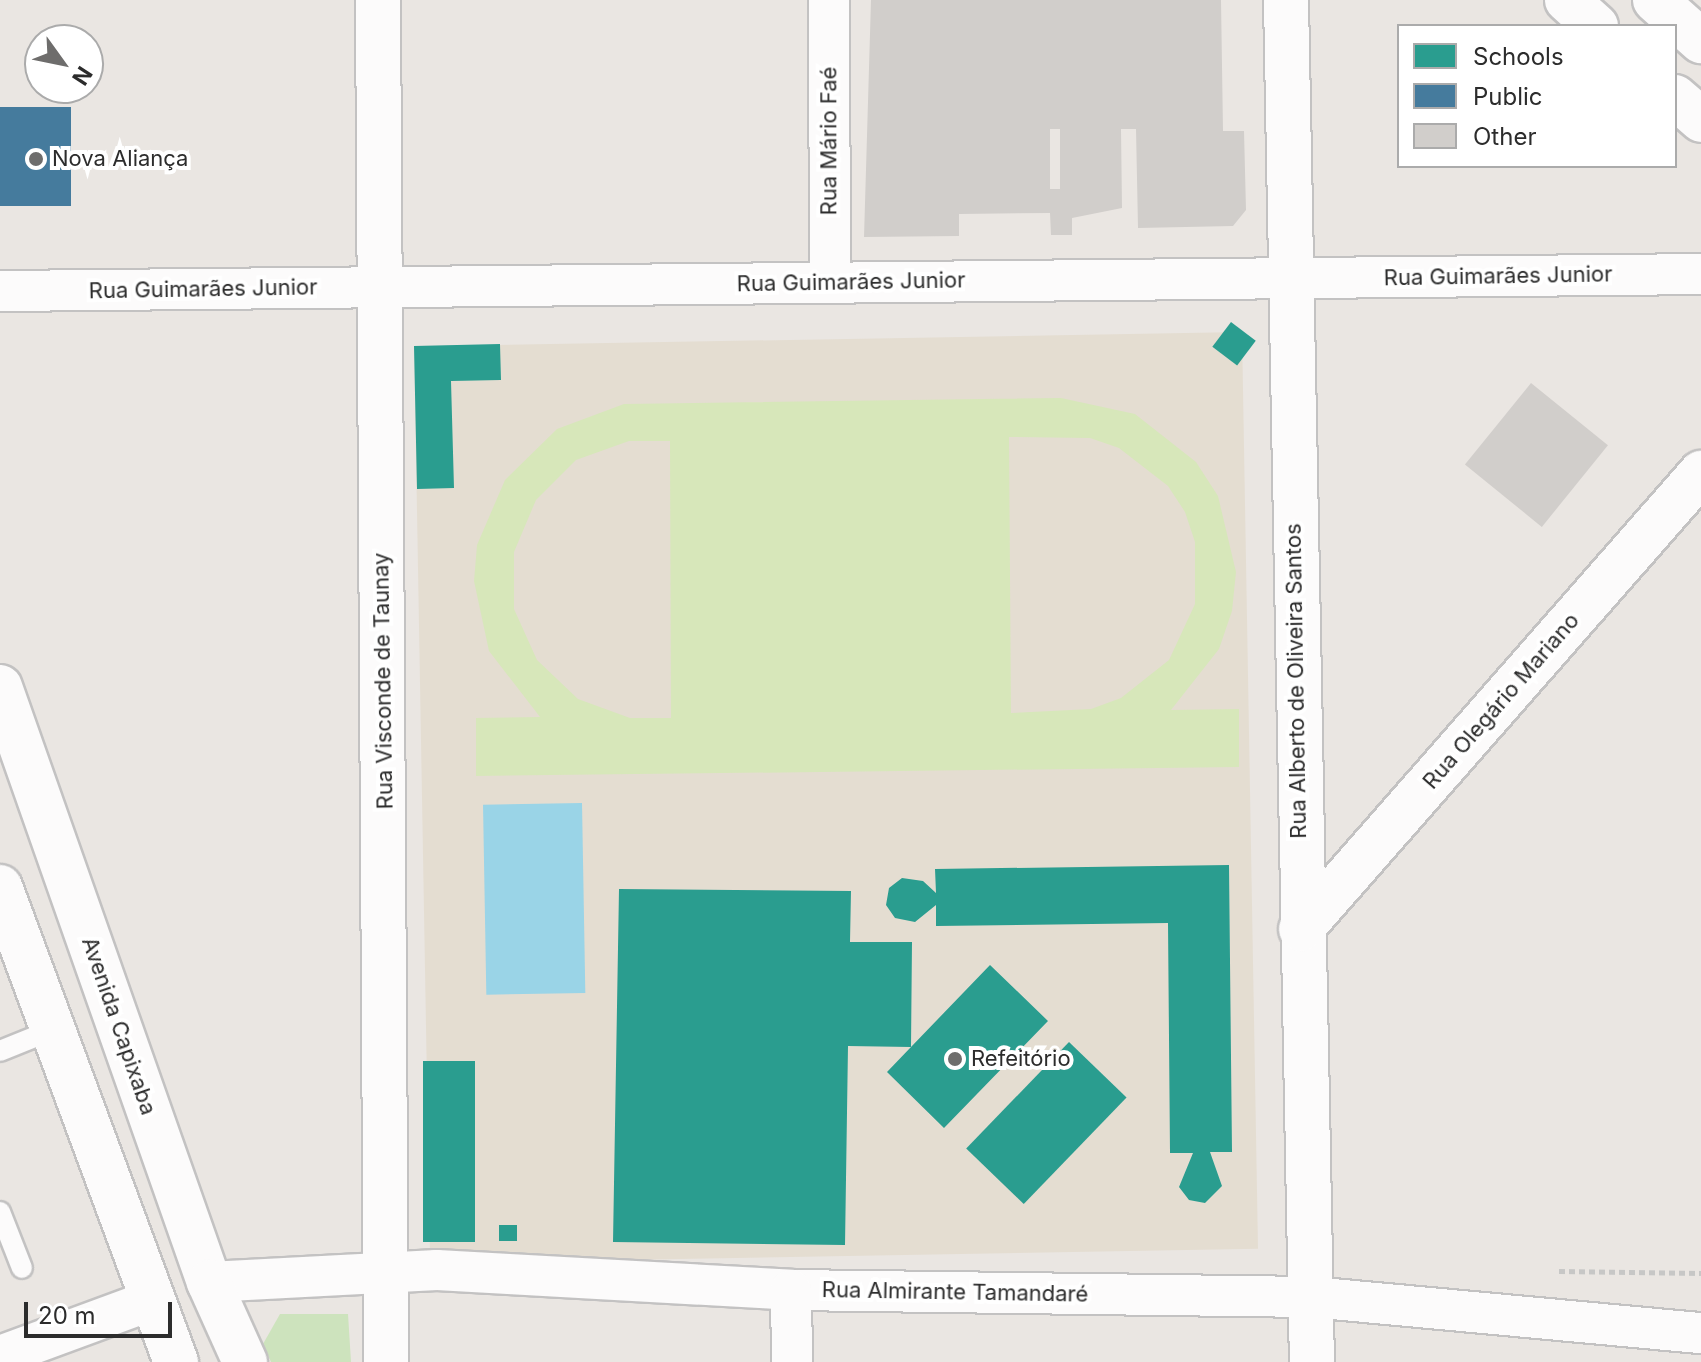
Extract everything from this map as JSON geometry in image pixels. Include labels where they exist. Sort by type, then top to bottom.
[{"type":"street","name":"Rua Visconde de Taunay","points":[[378,0],[386,1362]]},
{"type":"street","name":"Rua Mário Faé","points":[[829,0],[830,283]]},
{"type":"street","name":"Rua Alberto de Oliveira Santos","points":[[1286,0],[1287,278],[1312,1362]]},
{"type":"street","points":[[1567,0],[1594,24]]},
{"type":"street","points":[[1655,0],[1701,41]]},
{"type":"street","points":[[1677,99],[1701,120]]},
{"type":"street","name":"Rua Guimarães Junior","points":[[0,291],[1701,274]]},
{"type":"street","name":"Rua Olegário Mariano","points":[[1301,929],[1683,513],[1701,473]]},
{"type":"street","name":"Avenida Capixaba","points":[[0,687],[209,1282],[245,1362]]},
{"type":"street","points":[[0,887],[176,1362]]},
{"type":"street","name":"Rua Almirante Tamandaré","points":[[209,1282],[385,1271],[791,1290],[1311,1297],[1701,1333]]},
{"type":"street","points":[[0,1356],[209,1282]]},
{"type":"street","points":[[791,1290],[792,1362]]},
{"type":"lane","points":[[0,1051],[52,1030]]},
{"type":"lane","points":[[0,1212],[22,1268]]},
{"type":"shaded area","points":[[1242,332],[1258,1249],[430,1263],[414,346]]},
{"type":"green space","points":[[1061,398],[1135,414],[1196,462],[1218,496],[1236,572],[1232,611],[1219,649],[1171,710],[1239,709],[1239,767],[476,776],[476,718],[540,717],[489,651],[474,581],[477,545],[505,480],[557,429],[624,404]],"holes":[[[1009,437],[1090,438],[1119,448],[1168,486],[1185,512],[1195,542],[1195,604],[1169,660],[1121,698],[1091,709],[1011,713]],[[629,441],[670,441],[671,718],[630,718],[578,699],[537,660],[514,609],[514,552],[536,500],[576,460]]]},
{"type":"green space","points":[[280,1314],[348,1314],[351,1362],[271,1362],[263,1344]]},
{"type":"water","points":[[582,803],[585,993],[486,995],[483,805]]},
{"type":"building: Schools","points":[[1231,322],[1256,341],[1237,365],[1212,347]]},
{"type":"building: Schools","points":[[500,344],[501,380],[451,381],[454,488],[417,489],[414,346]]},
{"type":"building: Schools","points":[[1229,865],[1232,1152],[1210,1152],[1222,1186],[1205,1203],[1189,1200],[1179,1187],[1193,1153],[1170,1153],[1168,923],[936,926],[936,905],[915,922],[895,918],[886,905],[889,888],[902,878],[923,881],[936,893],[935,869]]},
{"type":"building: Schools","points":[[619,889],[851,891],[850,942],[912,942],[911,1047],[848,1046],[845,1245],[613,1242]]},
{"type":"building: Schools","name":"Refeitório","points":[[990,965],[1048,1021],[944,1128],[887,1072]]},
{"type":"building: Schools","points":[[1069,1042],[1127,1098],[1024,1204],[966,1148]]},
{"type":"building: Schools","points":[[423,1061],[475,1061],[475,1242],[423,1242]]},
{"type":"building: Schools","points":[[499,1225],[517,1225],[517,1241],[499,1241]]},
{"type":"building: Public","name":"Nova Aliança","points":[[0,107],[71,107],[71,206],[0,206]]},
{"type":"building: Other","points":[[871,0],[1221,0],[1223,131],[1244,131],[1246,210],[1233,226],[1138,228],[1136,129],[1121,129],[1122,208],[1072,218],[1072,235],[1051,235],[1050,213],[959,214],[959,236],[864,237]],"holes":[[[1050,129],[1060,129],[1060,189],[1050,189]]]},
{"type":"building: Other","points":[[1531,383],[1608,445],[1542,527],[1465,465]]},
{"type":"place","name":"Nova Aliança","points":[[36,159]]},
{"type":"place","name":"Refeitório","points":[[955,1059]]}]
